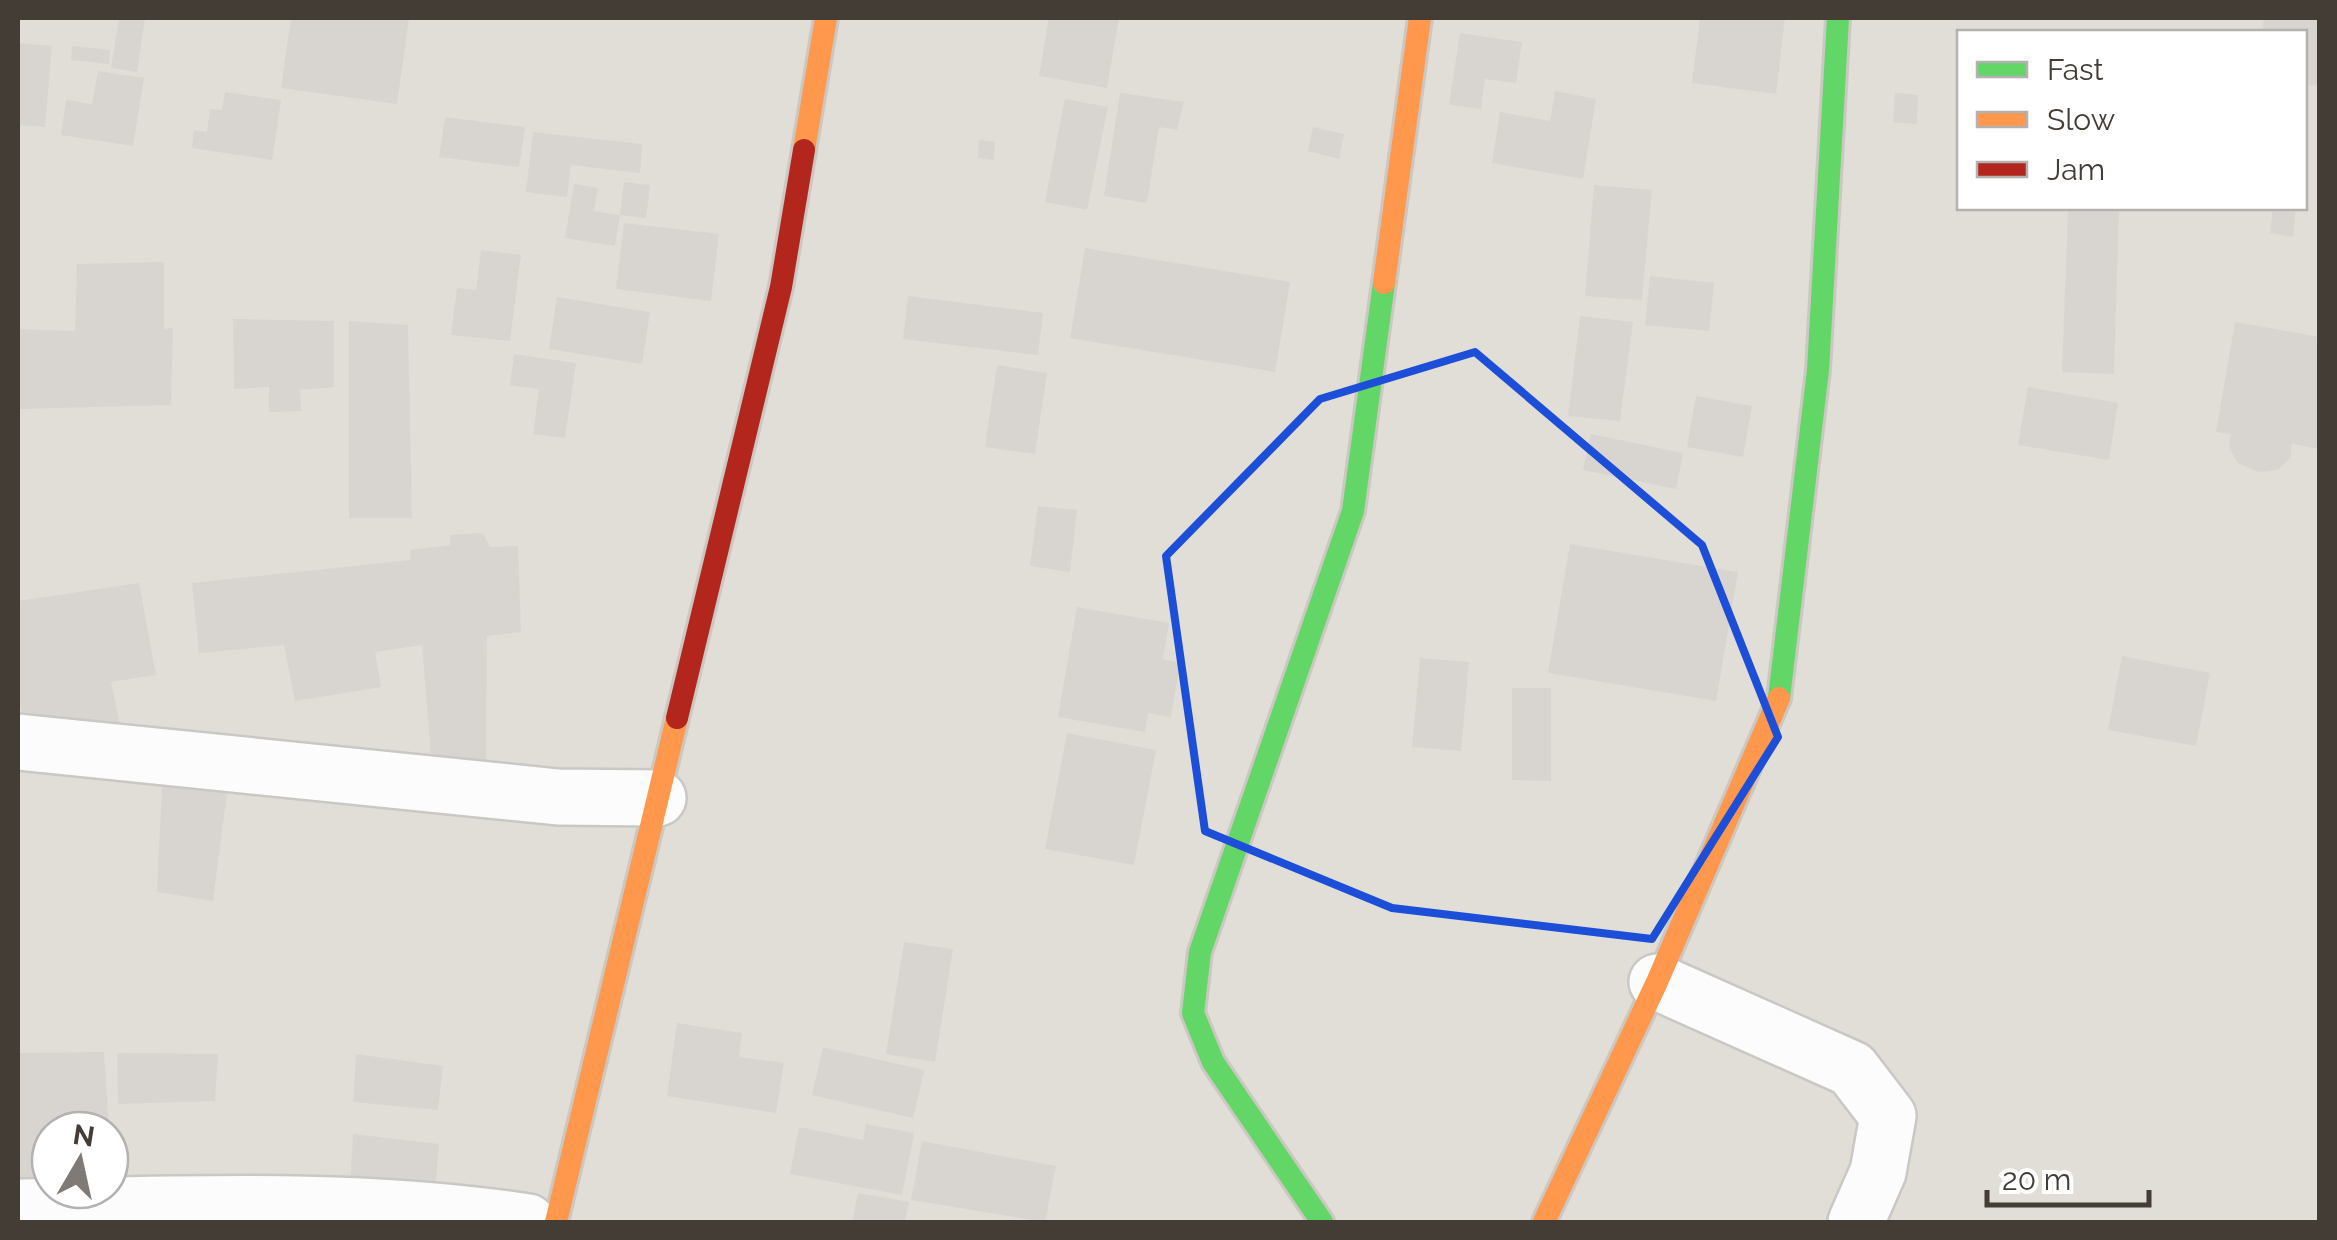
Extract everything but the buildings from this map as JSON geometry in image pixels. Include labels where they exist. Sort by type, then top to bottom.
[{"type":"street","points":[[556,1222],[780,287],[826,18]]},
{"type":"street","points":[[1322,1222],[1214,1062],[1193,1013],[1200,952],[1352,511],[1376,309],[1420,18]]},
{"type":"street","points":[[1544,1222],[1656,982],[1782,690],[1818,370],[1838,18]]},
{"type":"street","points":[[18,742],[558,796],[658,798]]},
{"type":"street","points":[[1656,982],[1852,1069],[1888,1116],[1878,1172],[1856,1222]]},
{"type":"street","points":[[18,1207],[263,1202],[468,1213],[528,1222]]},
{"type":"highlighted area","points":[[1475,352],[1702,545],[1778,737],[1652,939],[1392,908],[1205,831],[1166,556],[1320,399]]},
{"type":"shaded area","points":[[18,18],[2319,18],[2319,1222],[18,1222]]},
{"type":"traffic: fast","points":[[1779,698],[1818,370],[1838,18]]},
{"type":"traffic: fast","points":[[1322,1222],[1213,1062],[1193,1013],[1200,952],[1353,511],[1384,283]]},
{"type":"traffic: slow","points":[[804,150],[826,18]]},
{"type":"traffic: slow","points":[[1384,283],[1420,18]]},
{"type":"traffic: slow","points":[[1544,1222],[1657,982],[1779,698]]},
{"type":"traffic: slow","points":[[556,1222],[677,718]]},
{"type":"traffic: jam","points":[[677,718],[781,287],[804,150]]}]
